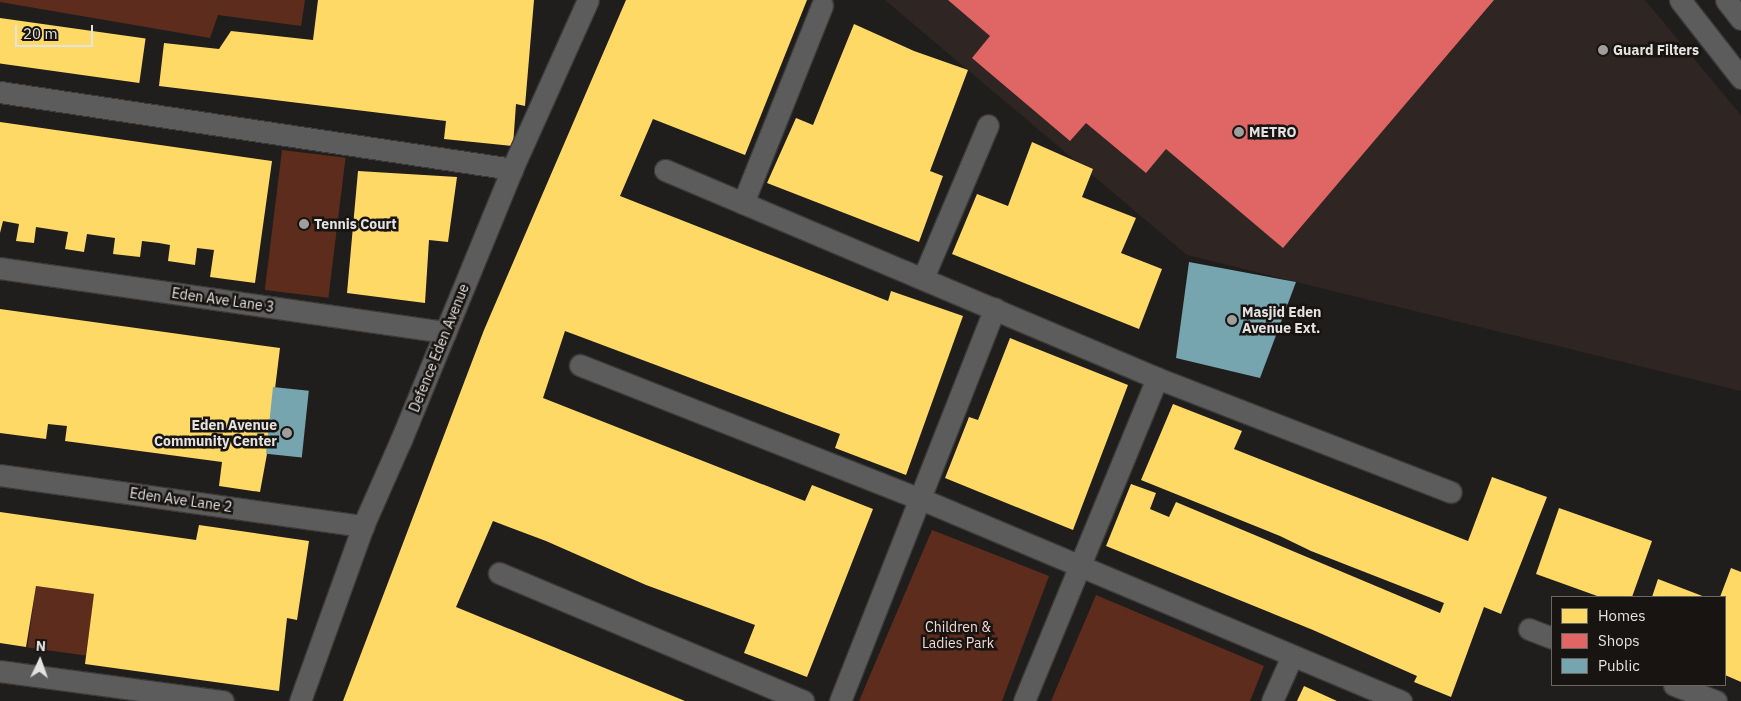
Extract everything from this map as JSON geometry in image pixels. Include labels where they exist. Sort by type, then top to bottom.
[{"type":"street","name":"Defence Eden Avenue","points":[[300,701],[363,526],[512,170],[588,0]]},
{"type":"street","points":[[1680,0],[1741,78]]},
{"type":"street","points":[[1726,0],[1741,19]]},
{"type":"street","points":[[743,203],[822,5]]},
{"type":"street","points":[[0,92],[512,170]]},
{"type":"street","points":[[923,278],[988,125]]},
{"type":"street","points":[[665,170],[1157,378],[1451,492]]},
{"type":"street","name":"Eden Ave Lane 3","points":[[0,268],[445,332]]},
{"type":"street","points":[[840,701],[995,308]]},
{"type":"street","points":[[580,365],[921,499],[1401,701]]},
{"type":"street","points":[[1024,701],[1157,378]]},
{"type":"street","name":"Eden Ave Lane 2","points":[[0,475],[363,526]]},
{"type":"street","points":[[500,574],[803,701]]},
{"type":"street","points":[[1529,629],[1551,638]]},
{"type":"street","points":[[1272,701],[1292,656]]},
{"type":"street","points":[[0,671],[223,701]]},
{"type":"street","points":[[1677,686],[1716,701]]},
{"type":"shaded area","points":[[885,0],[1645,0],[1741,115],[1741,391],[1187,255]]},
{"type":"green space","points":[[0,0],[305,0],[301,26],[218,15],[210,38],[0,2]]},
{"type":"green space","name":"Tennis Court","points":[[282,150],[346,158],[328,298],[265,290]]},
{"type":"green space","name":"Children & Ladies Park","points":[[932,530],[1049,576],[1002,701],[859,701]]},
{"type":"green space","points":[[36,586],[94,594],[86,656],[27,647]]},
{"type":"green space","points":[[1096,595],[1264,666],[1250,701],[1051,701]]},
{"type":"building: Homes","points":[[318,0],[534,0],[525,106],[516,104],[513,146],[444,139],[446,121],[159,86],[164,43],[219,49],[231,31],[313,40]]},
{"type":"building: Homes","points":[[626,0],[807,0],[745,155],[653,119],[620,196],[888,301],[891,291],[963,316],[906,475],[835,448],[840,434],[565,331],[543,398],[805,501],[812,485],[873,509],[807,677],[744,653],[755,625],[646,585],[546,541],[493,521],[456,607],[685,701],[343,701],[484,330]]},
{"type":"building: Homes","points":[[0,18],[146,38],[139,83],[0,63]]},
{"type":"building: Homes","points":[[854,24],[914,51],[968,70],[930,171],[943,176],[919,242],[767,183],[796,118],[813,125]]},
{"type":"building: Homes","points":[[0,122],[272,161],[255,283],[210,277],[214,250],[197,248],[195,265],[168,261],[170,245],[159,243],[142,241],[140,257],[113,254],[115,238],[87,234],[84,252],[65,249],[68,232],[36,227],[34,243],[16,241],[19,224],[3,221],[0,233]]},
{"type":"building: Homes","points":[[1032,142],[1093,169],[1082,197],[1136,218],[1121,253],[1162,269],[1139,329],[952,254],[977,194],[1008,206]]},
{"type":"building: Homes","points":[[358,171],[457,177],[448,242],[429,240],[425,303],[347,293]]},
{"type":"building: Homes","points":[[0,309],[280,348],[267,454],[260,492],[219,486],[222,462],[65,441],[67,426],[48,424],[46,439],[0,433]]},
{"type":"building: Homes","points":[[1010,338],[1128,385],[1073,530],[945,478],[969,417],[978,420]]},
{"type":"building: Homes","points":[[1173,404],[1242,431],[1234,449],[1468,541],[1492,477],[1547,497],[1501,614],[1484,607],[1451,697],[1414,682],[1417,676],[1313,630],[1106,546],[1131,484],[1156,493],[1150,509],[1169,517],[1176,502],[1440,613],[1444,603],[1311,551],[1280,536],[1141,480]]},
{"type":"building: Homes","points":[[1559,508],[1652,541],[1632,596],[1597,596],[1536,574]]},
{"type":"building: Homes","points":[[0,512],[196,540],[199,525],[309,541],[297,620],[287,618],[279,691],[85,664],[94,594],[36,586],[26,647],[0,643]]},
{"type":"building: Homes","points":[[1731,568],[1741,572],[1741,682],[1726,675],[1726,596],[1720,596]]},
{"type":"building: Homes","points":[[1658,579],[1702,596],[1652,596]]},
{"type":"building: Homes","points":[[1304,686],[1337,701],[1297,701]]},
{"type":"building: Shops","name":"METRO","points":[[948,0],[1494,0],[1283,248],[1166,149],[1146,173],[1086,123],[1070,141],[972,58],[990,36]]},
{"type":"building: Public","name":"Masjid Eden Avenue Ext.","points":[[1189,262],[1296,282],[1260,378],[1176,358]]},
{"type":"building: Public","name":"Eden Avenue Community Center","points":[[273,387],[309,391],[302,457],[266,454]]},
{"type":"place","name":"Guard Filters","points":[[1603,50]]},
{"type":"place","name":"METRO","points":[[1239,132]]},
{"type":"place","name":"Tennis Court","points":[[304,224]]},
{"type":"place","name":"Masjid Eden Avenue Ext.","points":[[1232,320]]},
{"type":"place","name":"Eden Avenue Community Center","points":[[287,433]]}]
